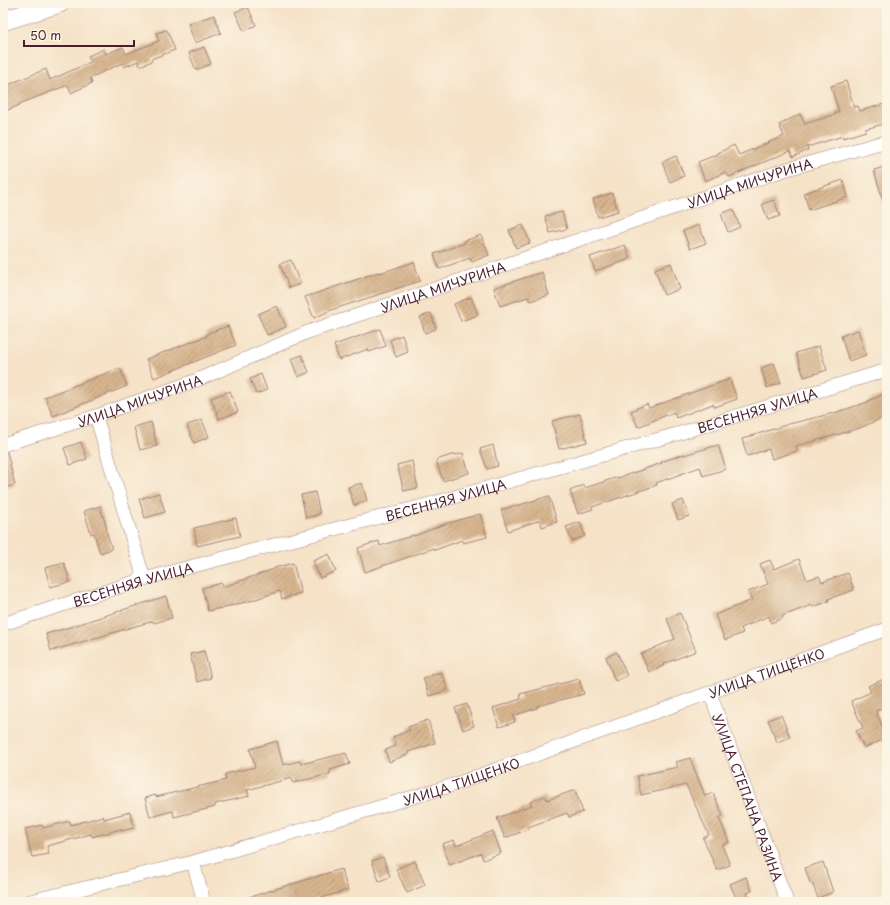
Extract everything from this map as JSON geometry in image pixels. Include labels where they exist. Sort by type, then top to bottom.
[{"type":"main road","points":[[3,21],[60,3]]},
{"type":"street","name":"УЛИЦА МИЧУРИНА","points":[[3,444],[96,416],[197,380],[316,330],[784,170],[887,141]]},
{"type":"street","name":"ВЕСЕННЯЯ УЛИЦА","points":[[3,624],[144,579],[426,505],[677,434],[887,370]]},
{"type":"street","points":[[96,416],[144,579]]},
{"type":"street","name":"УЛИЦА ТИЩЕНКО","points":[[26,902],[193,862],[447,787],[887,629]]},
{"type":"street","name":"УЛИЦА СТЕПАНА РАЗИНА","points":[[710,692],[787,902]]},
{"type":"street","points":[[193,862],[204,902]]},
{"type":"building","points":[[248,7],[256,25],[244,31],[235,12]]},
{"type":"building","points":[[214,15],[221,33],[195,43],[188,24]]},
{"type":"building","points":[[167,30],[175,50],[151,59],[152,61],[140,66],[138,61],[124,67],[122,63],[90,78],[92,83],[71,93],[68,85],[19,104],[20,105],[3,112],[3,87],[46,69],[50,80],[91,62],[88,56],[104,49],[106,54],[123,47],[126,54],[159,41],[156,33]]},
{"type":"building","points":[[204,47],[211,64],[196,70],[189,53]]},
{"type":"building","points":[[846,81],[854,107],[858,106],[860,111],[884,104],[887,113],[887,123],[865,129],[866,131],[843,138],[843,136],[807,147],[808,150],[793,157],[790,151],[729,177],[726,172],[705,181],[698,162],[718,154],[734,145],[739,155],[784,136],[779,125],[800,114],[805,124],[839,112],[831,86]]},
{"type":"building","points":[[676,156],[684,176],[670,182],[662,162]]},
{"type":"building","points":[[887,166],[887,204],[884,204],[874,170]]},
{"type":"building","points":[[843,180],[848,197],[809,210],[804,193]]},
{"type":"building","points":[[612,193],[618,211],[598,217],[593,199]]},
{"type":"building","points":[[774,200],[780,216],[768,220],[762,204]]},
{"type":"building","points":[[733,209],[740,227],[728,232],[721,214]]},
{"type":"building","points":[[562,212],[567,229],[550,233],[545,216]]},
{"type":"building","points":[[523,225],[530,243],[516,248],[509,230]]},
{"type":"building","points":[[699,225],[706,243],[690,249],[683,231]]},
{"type":"building","points":[[481,235],[489,255],[472,262],[470,258],[439,269],[434,254],[465,243],[464,241]]},
{"type":"building","points":[[625,245],[630,259],[595,271],[590,257]]},
{"type":"building","points":[[291,260],[300,284],[289,288],[280,264]]},
{"type":"building","points":[[414,262],[420,281],[331,310],[314,318],[305,297]]},
{"type":"building","points":[[671,263],[680,289],[664,295],[655,269]]},
{"type":"building","points":[[542,272],[549,295],[530,301],[528,297],[500,306],[494,288]]},
{"type":"building","points":[[471,297],[478,315],[461,321],[454,304]]},
{"type":"building","points":[[277,306],[286,327],[267,335],[258,314]]},
{"type":"building","points":[[431,313],[436,329],[425,333],[420,317]]},
{"type":"building","points":[[228,326],[236,345],[154,378],[146,359],[207,336],[206,334]]},
{"type":"building","points":[[380,329],[386,346],[369,352],[368,349],[339,360],[334,345]]},
{"type":"building","points":[[858,330],[866,355],[849,361],[841,336]]},
{"type":"building","points":[[402,335],[408,352],[396,357],[390,340]]},
{"type":"building","points":[[819,346],[827,370],[804,377],[796,353]]},
{"type":"building","points":[[302,355],[309,372],[298,377],[291,359]]},
{"type":"building","points":[[774,363],[781,383],[767,388],[761,368]]},
{"type":"building","points":[[120,368],[127,386],[53,416],[45,397]]},
{"type":"building","points":[[261,374],[267,390],[256,394],[250,379]]},
{"type":"building","points":[[730,379],[737,399],[715,407],[713,404],[676,418],[674,412],[638,427],[631,411],[647,404],[649,408]]},
{"type":"building","points":[[230,391],[238,412],[219,419],[211,398]]},
{"type":"building","points":[[887,393],[887,416],[860,428],[796,446],[797,451],[772,459],[769,449],[747,456],[742,439],[789,424],[834,413],[868,402]]},
{"type":"building","points":[[580,414],[587,442],[559,449],[552,421]]},
{"type":"building","points":[[202,420],[209,437],[194,443],[187,425]]},
{"type":"building","points":[[151,422],[157,446],[140,450],[134,427]]},
{"type":"building","points":[[81,442],[87,459],[70,465],[64,448]]},
{"type":"building","points":[[493,445],[498,466],[487,469],[480,449]]},
{"type":"building","points":[[718,445],[726,469],[703,476],[700,467],[656,483],[657,485],[592,507],[593,509],[578,514],[570,491],[584,485],[585,488],[618,478],[684,454]]},
{"type":"building","points":[[7,452],[15,485],[3,488],[3,453]]},
{"type":"building","points":[[463,453],[469,473],[443,481],[436,460]]},
{"type":"building","points":[[412,461],[418,488],[404,491],[397,465]]},
{"type":"building","points":[[362,483],[367,501],[354,505],[348,487]]},
{"type":"building","points":[[315,492],[320,514],[306,518],[301,495]]},
{"type":"building","points":[[159,493],[165,512],[145,518],[139,499]]},
{"type":"building","points":[[549,496],[557,522],[542,527],[540,520],[508,531],[501,510]]},
{"type":"building","points":[[683,500],[689,516],[678,520],[672,504]]},
{"type":"building","points":[[100,506],[112,549],[100,553],[94,533],[91,534],[84,511]]},
{"type":"building","points":[[480,514],[487,537],[463,543],[462,540],[435,550],[434,548],[365,572],[358,548],[379,541],[380,546]]},
{"type":"building","points":[[236,518],[240,536],[197,546],[194,528]]},
{"type":"building","points":[[580,522],[585,536],[572,541],[566,527]]},
{"type":"building","points":[[329,554],[336,571],[320,578],[313,561]]},
{"type":"building","points":[[799,559],[807,580],[819,576],[822,582],[848,573],[854,590],[828,599],[829,601],[813,607],[812,605],[782,616],[783,618],[771,623],[769,616],[741,628],[743,633],[725,640],[715,615],[752,600],[748,592],[768,584],[760,564],[770,560],[774,569]]},
{"type":"building","points":[[64,563],[70,582],[50,587],[45,568]]},
{"type":"building","points":[[293,563],[301,593],[282,599],[280,591],[250,601],[208,611],[202,588],[222,583],[223,587],[274,568]]},
{"type":"building","points":[[166,596],[172,618],[154,623],[153,621],[51,651],[46,634]]},
{"type":"building","points":[[680,613],[696,651],[649,672],[641,654],[675,639],[667,619]]},
{"type":"building","points":[[204,651],[211,678],[197,682],[190,654]]},
{"type":"building","points":[[617,652],[627,676],[615,681],[606,657]]},
{"type":"building","points":[[441,672],[448,690],[429,696],[423,678]]},
{"type":"building","points":[[579,679],[584,694],[537,706],[537,708],[513,716],[515,722],[499,727],[493,708],[521,699],[520,694]]},
{"type":"building","points":[[884,679],[887,687],[887,707],[876,711],[887,738],[864,748],[856,731],[863,728],[851,701],[871,692],[868,686]]},
{"type":"building","points":[[467,704],[474,726],[463,730],[455,708]]},
{"type":"building","points":[[781,715],[790,737],[777,742],[768,720]]},
{"type":"building","points":[[428,720],[435,743],[408,752],[409,754],[389,762],[385,750],[396,746],[393,737],[410,730],[408,727]]},
{"type":"building","points":[[277,741],[283,765],[300,761],[301,764],[346,753],[350,764],[330,770],[330,774],[293,783],[292,778],[247,790],[249,796],[215,804],[215,807],[174,817],[173,811],[150,817],[145,798],[156,795],[156,797],[226,780],[225,774],[255,767],[250,749]]},
{"type":"building","points":[[690,758],[705,796],[713,793],[723,816],[719,818],[729,842],[722,845],[730,865],[717,870],[703,838],[709,835],[686,785],[641,795],[637,776],[678,767],[676,762]]},
{"type":"building","points":[[575,790],[583,812],[569,817],[567,813],[528,827],[529,829],[505,838],[497,818],[532,805],[530,802],[545,796],[547,800]]},
{"type":"building","points":[[130,812],[134,828],[121,831],[121,829],[92,837],[91,834],[47,846],[49,854],[32,857],[25,829],[42,825],[43,828],[70,821],[71,825],[103,816],[104,819]]},
{"type":"building","points":[[493,831],[501,853],[483,860],[481,853],[450,865],[442,844],[454,840],[456,846]]},
{"type":"building","points":[[383,857],[390,877],[379,881],[372,861]]},
{"type":"building","points":[[415,861],[425,885],[407,893],[396,869]]},
{"type":"building","points":[[823,862],[833,892],[818,898],[812,883],[810,883],[805,868]]},
{"type":"building","points":[[341,869],[348,890],[308,902],[244,902],[243,899]]},
{"type":"building","points":[[746,877],[752,891],[747,893],[751,902],[738,902],[730,884]]}]
